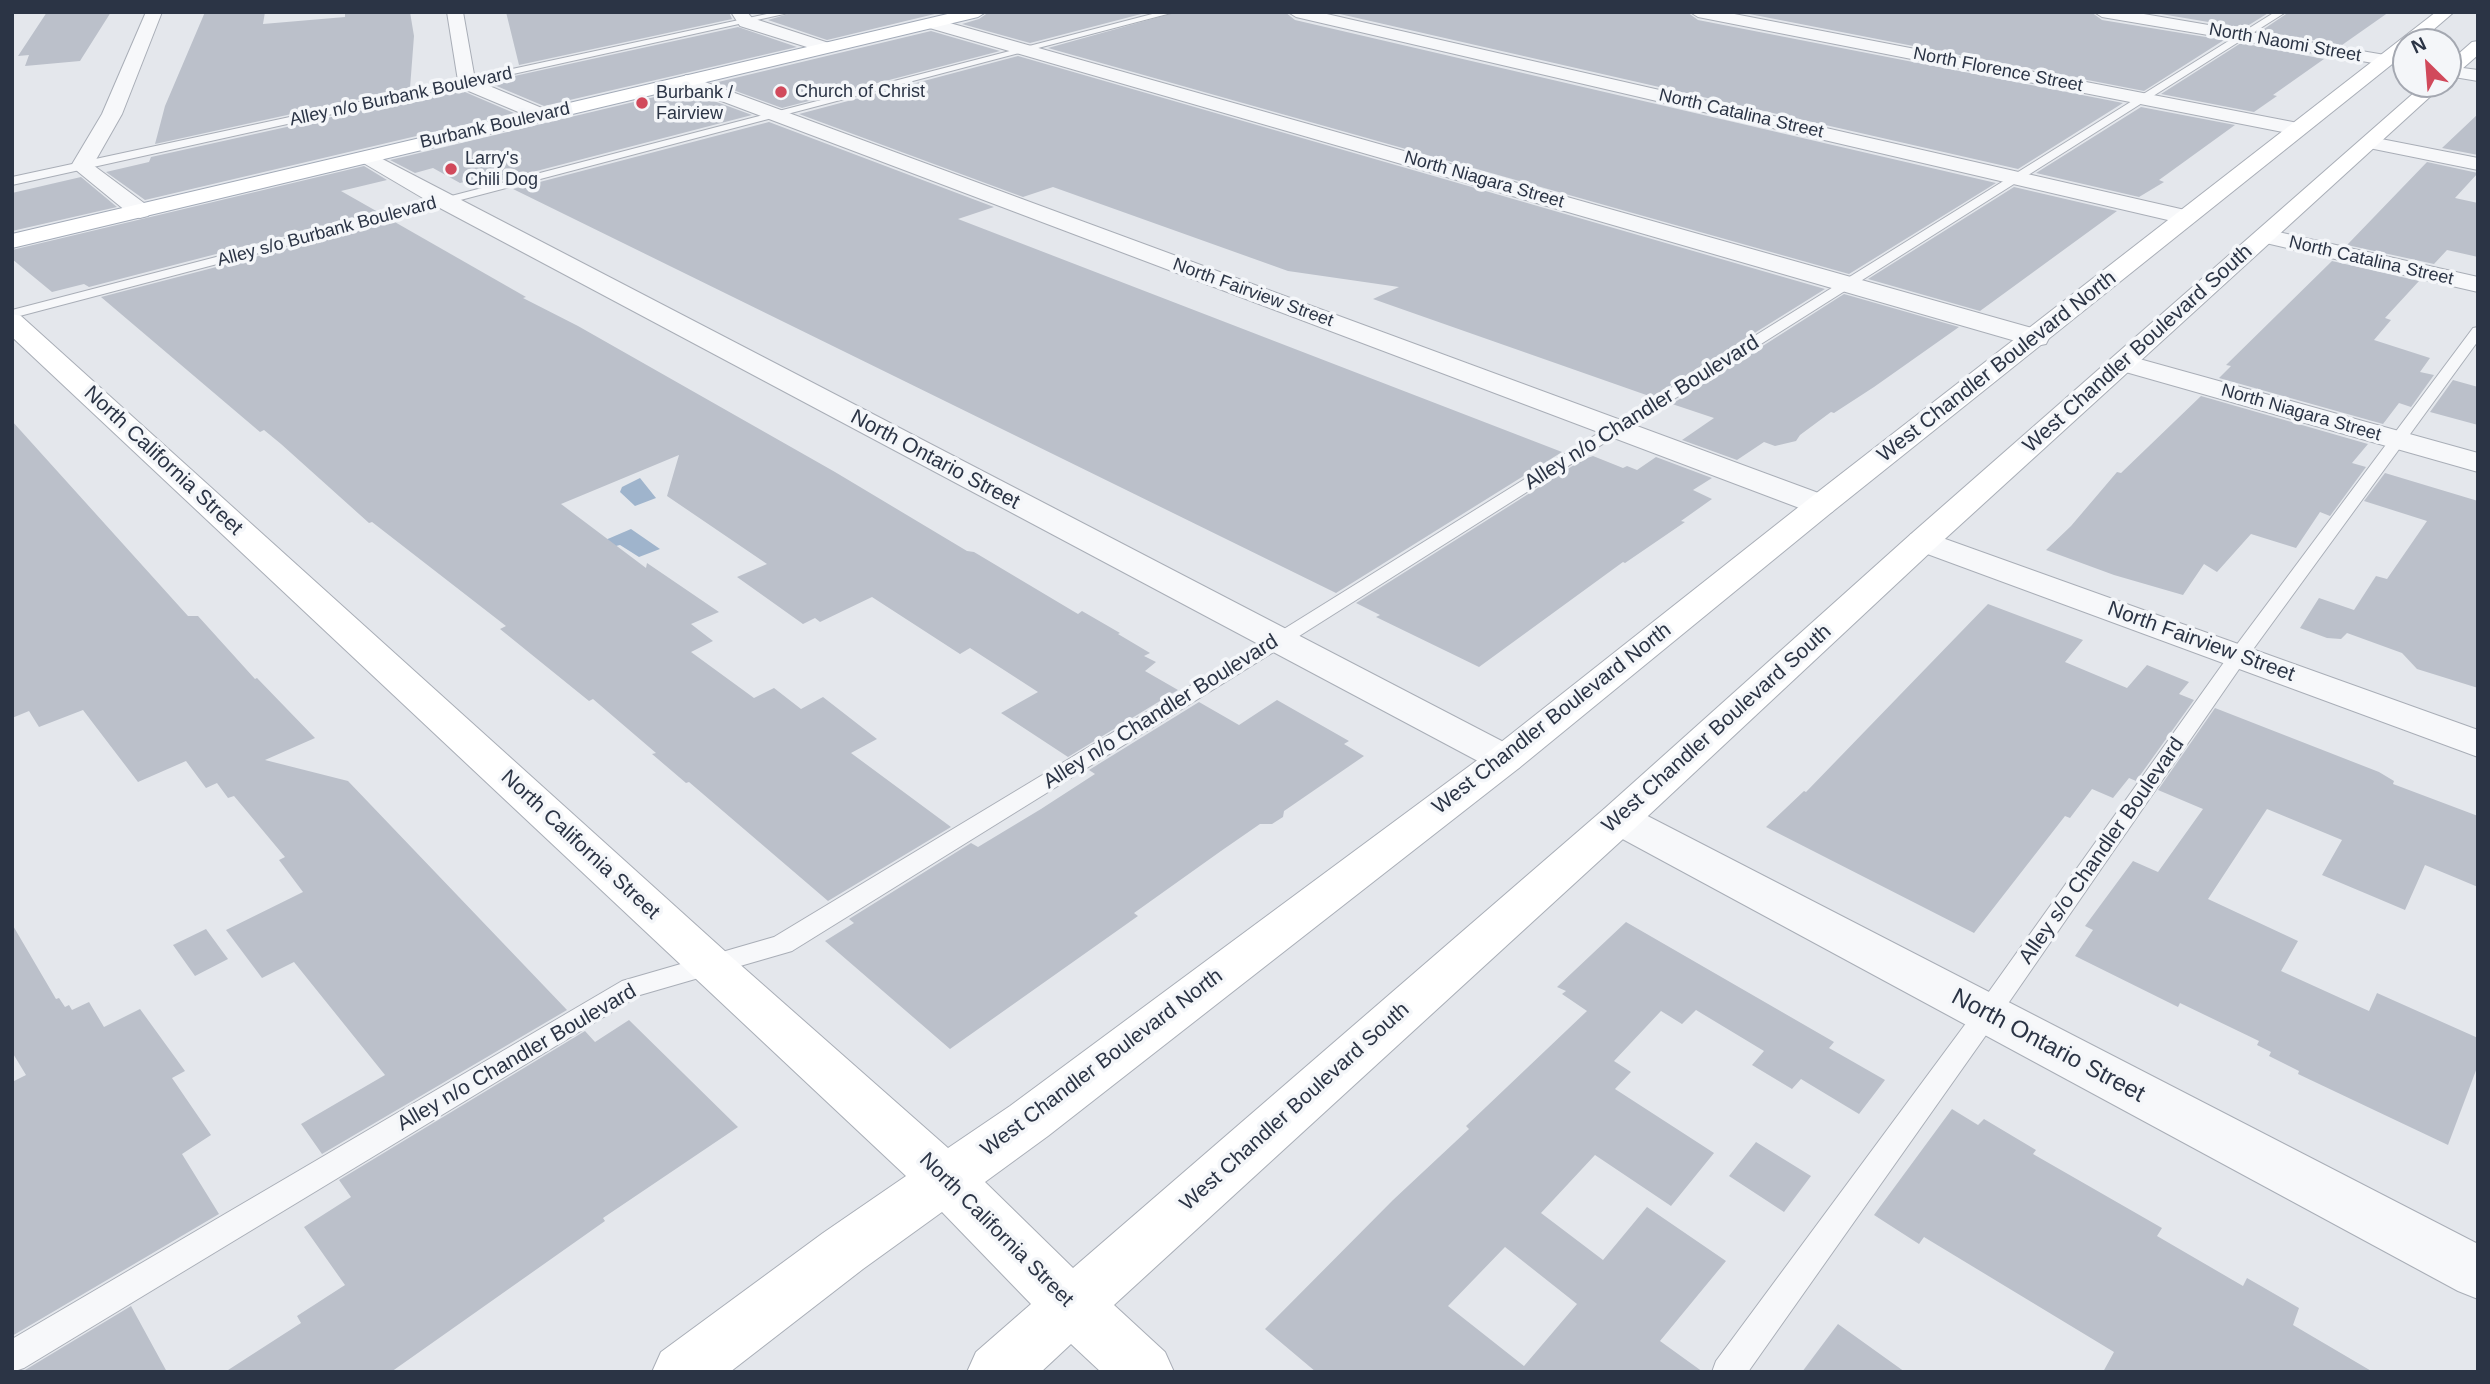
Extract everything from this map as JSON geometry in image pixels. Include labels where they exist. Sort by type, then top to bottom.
[{"type":"main road","name":"Burbank Boulevard","points":[[12,241],[978,12]]},
{"type":"main road","name":"West Chandler Boulevard North","points":[[2426,28],[2446,12]]},
{"type":"main road","name":"West Chandler Boulevard South","points":[[2462,60],[2478,46]]},
{"type":"main road","name":"West Chandler Boulevard North","points":[[682,1372],[843,1251],[1028,1121],[1505,759],[1821,505],[2392,55]]},
{"type":"main road","name":"West Chandler Boulevard South","points":[[997,1372],[1619,819],[1923,541],[2420,98]]},
{"type":"main road","name":"North California Street","points":[[12,322],[709,965],[946,1179],[1071,1305],[1144,1372]]},
{"type":"street","points":[[140,211],[82,166],[111,114],[154,12]]},
{"type":"street","points":[[455,12],[466,83],[542,115]]},
{"type":"street","name":"North Catalina Street","points":[[1296,12],[2185,217]]},
{"type":"street","name":"North Florence Street","points":[[1698,12],[2298,129]]},
{"type":"street","name":"North Naomi Street","points":[[2102,12],[2244,36],[2392,48]]},
{"type":"street","points":[[742,17],[826,48]]},
{"type":"street","name":"North Niagara Street","points":[[932,23],[2036,338]]},
{"type":"street","name":"North Fairview Street","points":[[686,81],[1821,505]]},
{"type":"street","points":[[2371,143],[2478,164]]},
{"type":"street","name":"North Ontario Street","points":[[367,157],[446,202],[1505,759]]},
{"type":"street","name":"North Catalina Street","points":[[2265,236],[2478,285]]},
{"type":"street","name":"North Niagara Street","points":[[2125,363],[2478,463]]},
{"type":"street","name":"North Fairview Street","points":[[1923,541],[2478,744]]},
{"type":"street","name":"North Ontario Street","points":[[1619,819],[2478,1273]]},
{"type":"lane","name":"Alley n/o Burbank Boulevard","points":[[12,181],[466,83],[742,17],[789,12]]},
{"type":"lane","name":"Alley s/o Burbank Boulevard","points":[[12,314],[1171,12]]},
{"type":"lane","name":"Alley n/o Chandler Boulevard","points":[[12,1357],[631,988],[783,944],[1278,640],[2282,12]]},
{"type":"lane","name":"Alley s/o Chandler Boulevard","points":[[1728,1372],[1987,1014],[2239,656],[2478,331]]},
{"type":"water","points":[[640,478],[656,498],[635,506],[620,492],[622,487]]},
{"type":"water","points":[[631,529],[660,549],[639,557],[620,545],[612,547],[603,541]]},
{"type":"building","points":[[47,12],[111,12],[80,61],[25,66],[29,55],[18,56]]},
{"type":"building","points":[[205,12],[265,12],[263,24],[345,17],[345,12],[410,12],[414,36],[410,88],[155,144],[165,106]]},
{"type":"building","points":[[506,12],[729,12],[732,19],[519,65]]},
{"type":"building","points":[[795,12],[943,12],[827,40],[768,20]]},
{"type":"building","points":[[989,12],[1149,12],[1030,43],[962,24],[979,19]]},
{"type":"building","points":[[1177,12],[1285,12],[1295,20],[1996,183],[1849,274],[1048,48]]},
{"type":"building","points":[[1331,12],[1687,12],[1698,20],[2123,103],[2018,169]]},
{"type":"building","points":[[1739,12],[2091,12],[2102,20],[2224,40],[2144,91]]},
{"type":"building","points":[[2149,12],[2270,12],[2244,28]]},
{"type":"building","points":[[2289,12],[2389,12],[2342,45],[2261,31]]},
{"type":"building","points":[[738,27],[797,47],[544,106],[487,82]]},
{"type":"building","points":[[931,31],[1000,51],[782,108],[714,83]]},
{"type":"building","points":[[2241,43],[2324,59],[2254,112],[2161,94]]},
{"type":"building","points":[[1018,56],[1825,289],[1652,397],[1373,299],[1399,287],[1288,271],[1053,187],[1023,197],[799,114]]},
{"type":"building","points":[[458,89],[514,113],[145,200],[106,172],[149,162],[151,157]]},
{"type":"building","points":[[684,90],[752,115],[498,181],[487,176],[460,183],[433,168],[415,173],[390,160]]},
{"type":"building","points":[[2141,107],[2235,125],[2159,180],[2164,182],[2139,197],[2036,173]]},
{"type":"building","points":[[2478,114],[2478,155],[2442,148]]},
{"type":"building","points":[[769,122],[994,207],[958,219],[1562,452],[1336,593],[513,189]]},
{"type":"building","points":[[2427,162],[2478,173],[2455,198],[2478,203],[2478,257],[2447,250],[2434,264],[2347,245]]},
{"type":"building","points":[[364,166],[387,180],[341,191],[378,212],[89,287],[84,284],[52,292],[12,259],[12,250]]},
{"type":"building","points":[[81,177],[117,207],[12,231],[12,193]]},
{"type":"building","points":[[2014,187],[2117,211],[1980,311],[1868,279]]},
{"type":"building","points":[[393,221],[526,297],[523,298],[578,326],[835,472],[1078,614],[1082,611],[1120,633],[1118,634],[1150,653],[1144,656],[1156,662],[1145,671],[1178,690],[1068,757],[1001,713],[1038,692],[970,648],[960,654],[872,597],[820,622],[815,618],[803,624],[737,577],[767,564],[667,496],[679,455],[561,504],[646,568],[647,563],[719,612],[691,624],[713,641],[691,652],[754,698],[774,688],[801,709],[823,697],[877,739],[851,753],[951,827],[828,901],[689,782],[686,783],[652,754],[656,753],[593,699],[589,701],[500,629],[506,626],[372,522],[369,523],[281,444],[264,430],[260,432],[101,297]]},
{"type":"building","points":[[2332,261],[2419,281],[2385,318],[2391,320],[2374,340],[2430,358],[2420,372],[2434,375],[2411,407],[2399,403],[2383,424],[2219,378],[2231,366],[2226,365]]},
{"type":"building","points":[[1844,294],[1959,327],[1874,387],[1834,413],[1831,412],[1796,441],[1775,446],[1764,442],[1737,460],[1682,440],[1714,418],[1672,404]]},
{"type":"building","points":[[2453,380],[2478,387],[2478,425],[2430,412]]},
{"type":"building","points":[[2201,396],[2368,444],[2352,463],[2366,467],[2330,516],[2320,512],[2296,548],[2251,534],[2217,572],[2204,564],[2183,595],[2114,575],[2046,550],[2071,526],[2117,472],[2121,473]]},
{"type":"building","points":[[12,421],[188,616],[198,616],[255,679],[257,678],[315,738],[265,760],[348,781],[567,1010],[322,1154],[301,1124],[385,1075],[294,962],[262,978],[226,930],[303,892],[279,860],[285,857],[234,796],[228,798],[217,783],[206,788],[186,761],[138,782],[83,710],[39,727],[29,711],[12,718]]},
{"type":"building","points":[[1593,456],[1623,468],[1627,466],[1637,470],[1656,457],[1712,478],[1693,490],[1712,499],[1681,521],[1685,522],[1623,562],[1479,667],[1376,617],[1380,615],[1356,603],[1582,460]]},
{"type":"building","points":[[2385,473],[2478,501],[2478,688],[2417,669],[2402,653],[2347,633],[2341,639],[2327,638],[2300,628],[2319,598],[2354,610],[2376,576],[2387,579],[2427,521],[2364,501]]},
{"type":"building","points":[[1988,604],[2083,640],[2065,662],[2127,688],[2147,665],[2189,682],[2179,694],[2194,700],[2136,781],[2129,778],[2113,798],[2092,789],[2070,818],[2065,816],[1974,933],[1766,827],[1806,792]]},
{"type":"building","points":[[1277,700],[1349,741],[1344,744],[1364,756],[1284,811],[1283,817],[1272,824],[1260,824],[1221,851],[1134,913],[1138,916],[950,1049],[825,941],[854,923],[849,919],[971,843],[978,847],[1041,809],[1095,774],[1089,770],[1199,702],[1239,725]]},
{"type":"building","points":[[2215,708],[2379,772],[2394,781],[2393,784],[2478,816],[2478,887],[2425,865],[2405,910],[2322,875],[2342,840],[2267,809],[2208,899],[2298,941],[2281,971],[2369,1011],[2377,993],[2478,1038],[2478,1065],[2448,1145],[2298,1074],[2299,1071],[2269,1056],[2271,1052],[2257,1045],[2259,1041],[2180,1003],[2178,1007],[2075,956],[2093,930],[2085,926],[2133,861],[2158,872],[2203,809],[2158,790]]},
{"type":"building","points":[[1626,922],[1834,1042],[1829,1048],[1885,1080],[1859,1114],[1801,1079],[1792,1089],[1752,1065],[1764,1051],[1696,1010],[1682,1024],[1661,1011],[1614,1061],[1631,1072],[1615,1089],[1714,1153],[1671,1206],[1595,1155],[1541,1213],[1603,1260],[1647,1207],[1726,1261],[1660,1341],[1703,1372],[1316,1372],[1265,1329],[1393,1200],[1469,1129],[1466,1126],[1587,1011],[1562,994],[1566,991],[1557,987]],"holes":[[[1505,1247],[1577,1304],[1524,1366],[1448,1306]]]},
{"type":"building","points":[[12,924],[56,999],[59,998],[65,1007],[69,1005],[72,1010],[89,1002],[104,1027],[140,1009],[185,1071],[172,1078],[211,1135],[182,1154],[219,1214],[12,1336],[12,1082],[26,1075],[12,1052]]},
{"type":"building","points":[[206,929],[228,959],[195,976],[173,945]]},
{"type":"building","points":[[629,1020],[738,1127],[603,1218],[605,1221],[391,1372],[225,1372],[301,1323],[297,1316],[345,1285],[304,1227],[351,1197],[339,1180],[585,1031],[595,1042]]},
{"type":"building","points":[[1952,1109],[1978,1125],[1984,1119],[2036,1150],[2033,1154],[2162,1228],[2157,1236],[2243,1286],[2247,1278],[2299,1308],[2293,1325],[2373,1372],[2103,1372],[2114,1352],[1924,1237],[1919,1244],[1874,1215]]},
{"type":"building","points":[[1756,1142],[1811,1176],[1784,1212],[1729,1176]]},
{"type":"building","points":[[131,1306],[167,1372],[21,1372],[25,1370]]},
{"type":"building","points":[[1838,1324],[1905,1372],[1802,1372]]},
{"type":"place","name":"Church of Christ","points":[[781,92]]},
{"type":"place","name":"Burbank / Fairview","points":[[642,103]]},
{"type":"place","name":"Larry's Chili Dog","points":[[451,169]]}]
